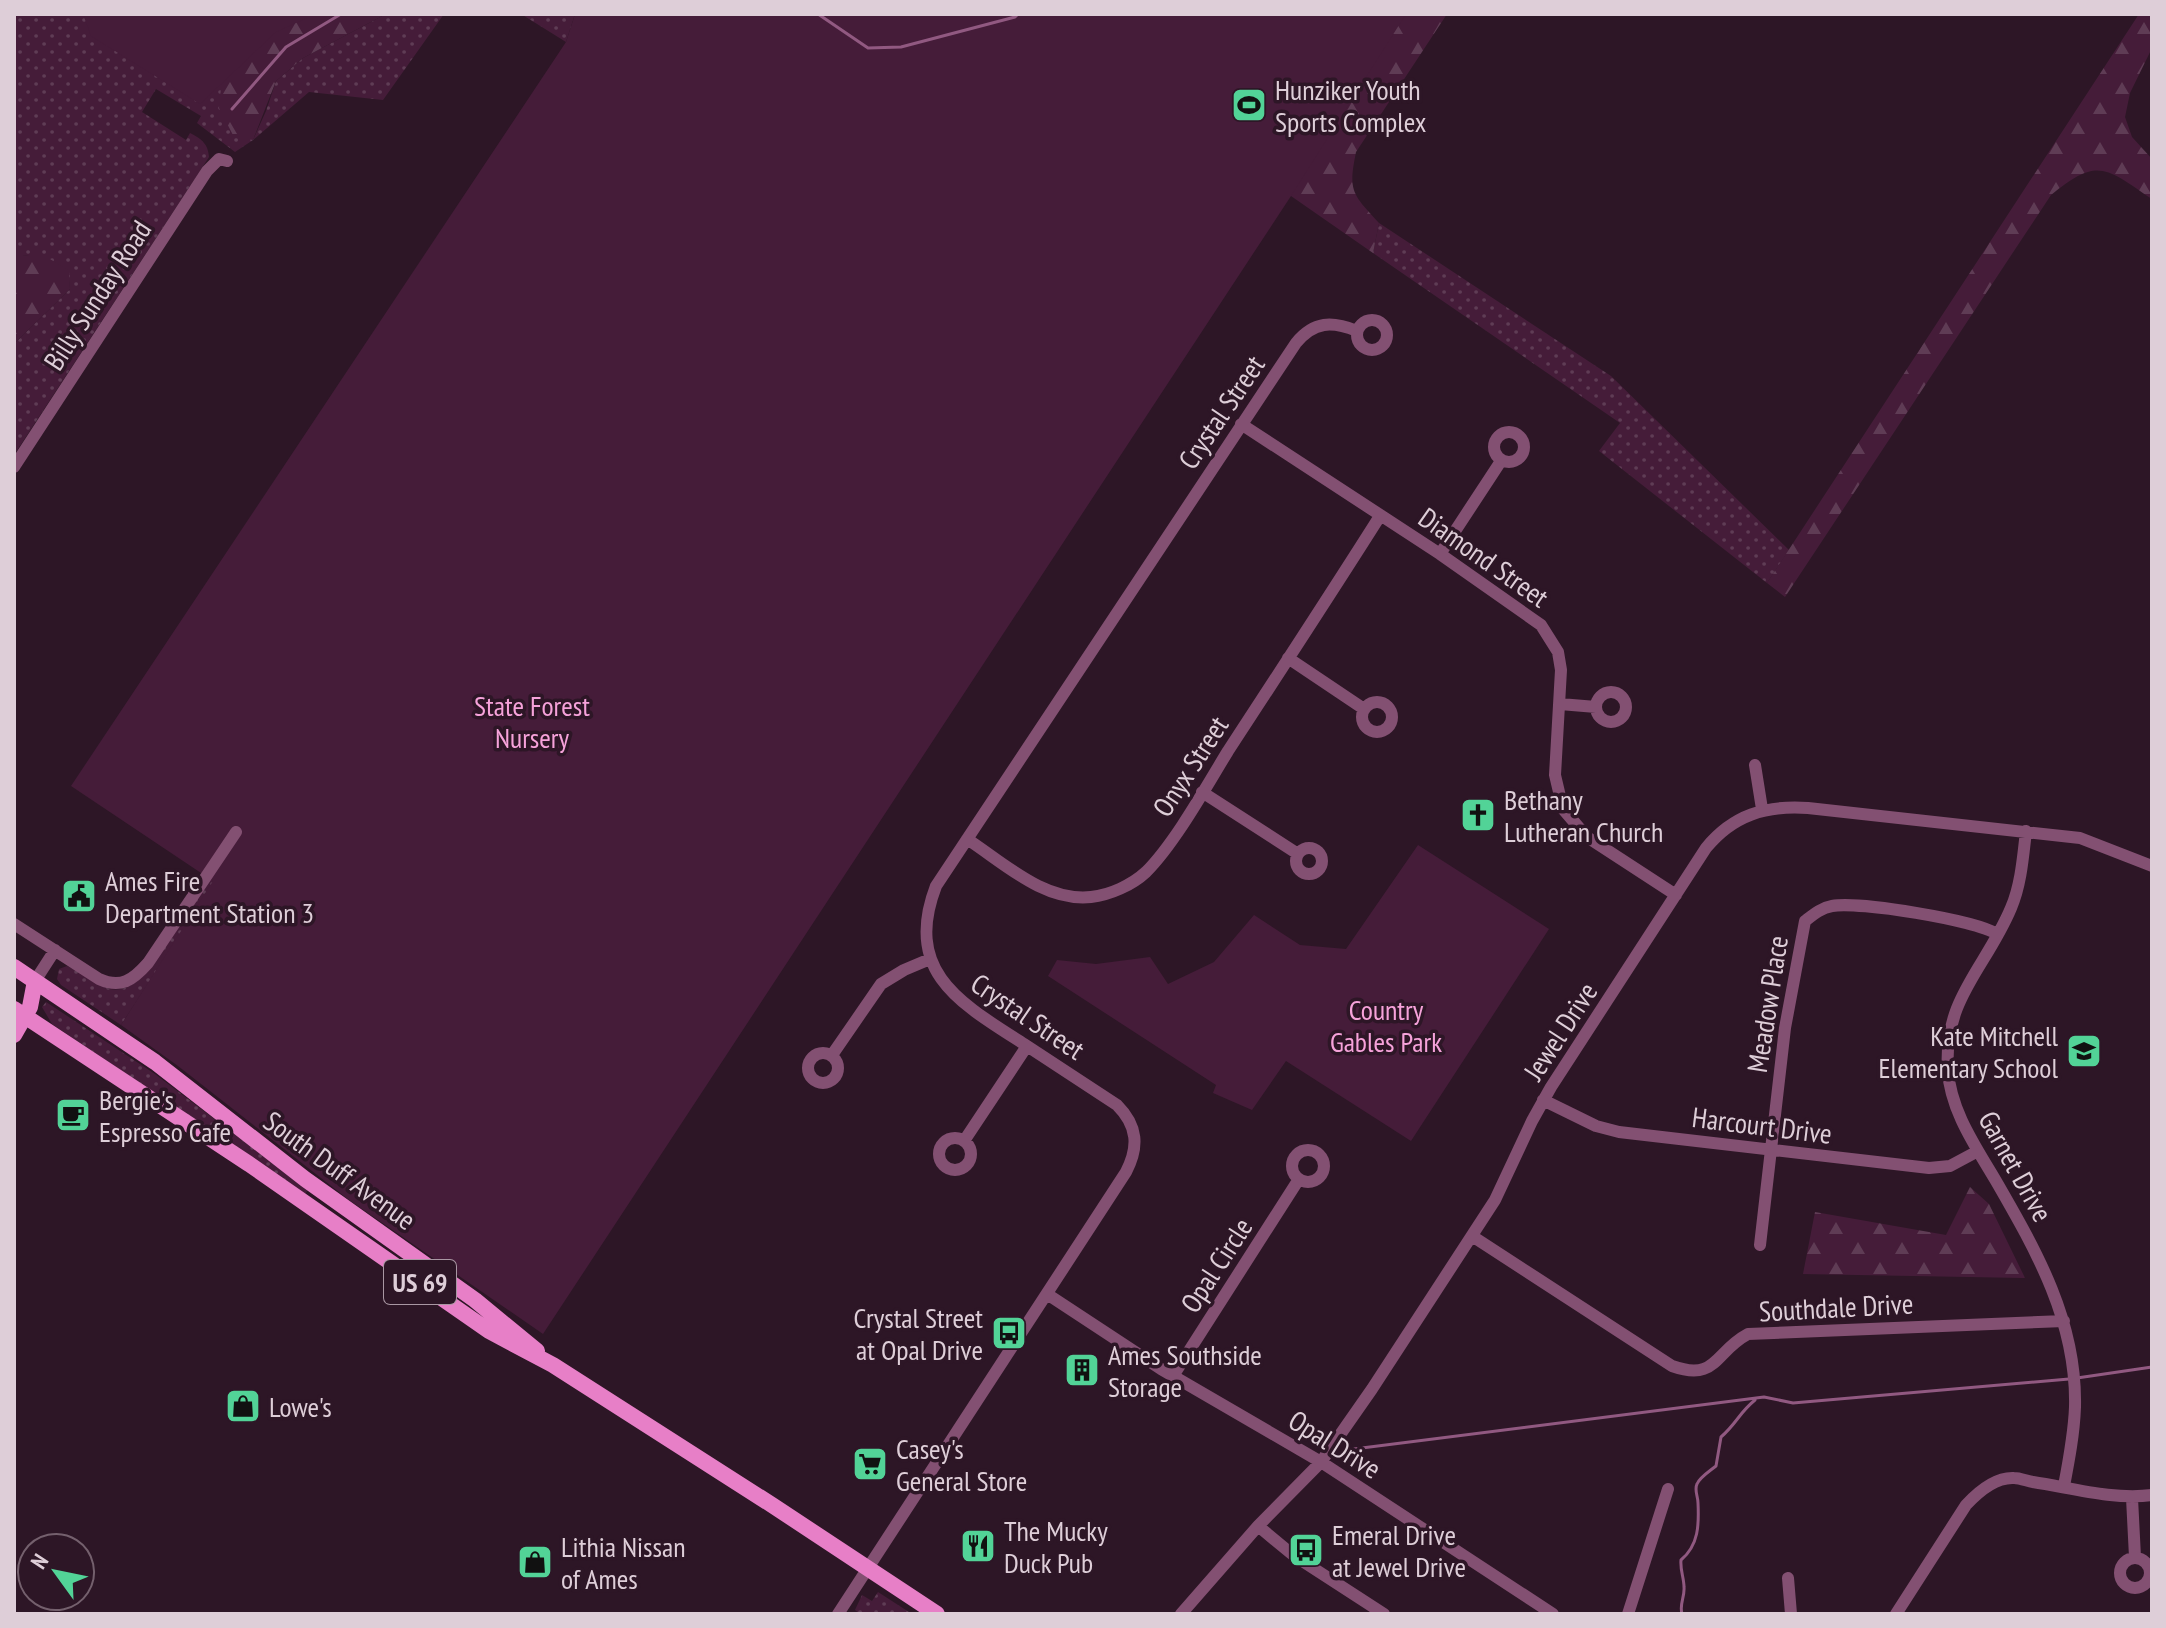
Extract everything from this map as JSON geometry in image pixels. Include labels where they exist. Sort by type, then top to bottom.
[{"type":"main road","name":"South Duff Avenue","points":[[14,967],[155,1062],[305,1179],[475,1300],[553,1365]]},
{"type":"main road","points":[[14,1000],[35,981]]},
{"type":"main road","points":[[14,1035],[35,981]]},
{"type":"main road","name":"South Duff Avenue","points":[[20,1013],[243,1160],[489,1331],[553,1365],[937,1614]]},
{"type":"street","name":"Billy Sunday Road","points":[[14,467],[207,171],[219,159],[227,161]]},
{"type":"street","name":"Crystal Street","points":[[838,1614],[1133,1159],[1135,1134],[1131,1122],[1117,1105],[953,996],[930,959],[925,927],[936,886],[1304,333],[1314,326],[1331,323],[1357,331]]},
{"type":"street","name":"Diamond Street","points":[[1241,424],[1440,554],[1541,625],[1558,652],[1560,704],[1555,775],[1563,809],[1587,837],[1676,895]]},
{"type":"street","points":[[1440,554],[1501,461]]},
{"type":"street","name":"Onyx Street","points":[[967,839],[1041,888],[1059,895],[1093,897],[1129,885],[1144,873],[1202,792],[1380,516]]},
{"type":"street","points":[[1288,658],[1364,709]]},
{"type":"street","points":[[1560,704],[1596,707]]},
{"type":"street","points":[[1755,765],[1762,809]]},
{"type":"street","points":[[1202,792],[1298,854]]},
{"type":"street","name":"Jewel Drive","points":[[1181,1614],[1258,1526],[1321,1462],[1372,1389],[1495,1200],[1543,1100],[1720,831],[1762,809],[1796,807],[2080,838],[2152,866]]},
{"type":"street","name":"Garnet Drive","points":[[2026,831],[2011,909],[1953,1015],[1948,1073],[1962,1120],[2037,1251],[2064,1321],[2073,1360],[2075,1406],[2064,1486]]},
{"type":"street","points":[[14,924],[106,982],[123,984],[134,978],[148,963],[236,832]]},
{"type":"street","name":"Meadow Place","points":[[1760,1245],[1785,1028],[1805,921],[1817,910],[1850,905],[1955,920],[1984,926],[1997,934]]},
{"type":"street","points":[[35,981],[55,950]]},
{"type":"street","points":[[832,1055],[881,984],[930,959]]},
{"type":"street","points":[[964,1141],[1027,1046]]},
{"type":"street","name":"Harcourt Drive","points":[[1543,1100],[1596,1126],[1619,1132],[1771,1151],[1929,1168],[1950,1166],[1978,1151]]},
{"type":"street","name":"Opal Circle","points":[[1173,1376],[1299,1179]]},
{"type":"street","name":"Southdale Drive","points":[[1472,1236],[1672,1366],[1690,1373],[1707,1369],[1734,1342],[1748,1334],[2064,1321]]},
{"type":"street","name":"Opal Drive","points":[[1047,1294],[1173,1376],[1321,1462],[1553,1614]]},
{"type":"street","points":[[1896,1614],[1966,1505],[1979,1491],[2012,1477],[2132,1498],[2152,1495]]},
{"type":"street","points":[[1628,1614],[1668,1489]]},
{"type":"street","points":[[2132,1498],[2135,1557]]},
{"type":"street","points":[[1258,1526],[1293,1555],[1384,1614]]},
{"type":"street","points":[[1788,1578],[1791,1614]]},
{"type":"green space","points":[[14,14],[86,14],[222,78],[253,140],[235,152],[197,123],[201,116],[156,89],[142,112],[186,140],[190,133],[198,137],[206,145],[209,157],[14,455],[14,344],[70,289],[68,270],[55,263],[36,255],[14,259]]},
{"type":"green space","points":[[83,14],[307,14],[307,18],[276,32],[200,104],[91,36]]},
{"type":"green space","points":[[303,14],[386,14],[303,58],[276,81],[253,140],[234,137],[219,108],[222,78],[276,27]]},
{"type":"green space","points":[[386,14],[444,14],[383,100],[309,92],[253,140],[276,81],[303,58]]},
{"type":"green space","points":[[521,14],[575,14],[566,42]]},
{"type":"green space","name":"State Forest Nursery","points":[[575,14],[1406,14],[1291,196],[543,1334],[349,1200],[121,1025],[213,881],[71,786],[566,42]]},
{"type":"green space","name":"Hunziker Youth Sports Complex","points":[[1006,14],[1447,14],[1356,152],[1352,175],[1354,191],[1379,223],[1373,253],[1291,196]]},
{"type":"green space","points":[[2139,14],[2152,14],[2152,48],[2130,93],[2125,117],[2132,137],[2152,159],[2152,199],[2123,180],[2102,171],[2080,175],[2051,195],[1785,597],[1767,583]]},
{"type":"green space","points":[[1379,223],[1611,376],[1789,550],[1767,583],[1599,451],[1620,423],[1373,253]]},
{"type":"green space","points":[[41,254],[69,270],[70,289],[14,344],[14,259]]},
{"type":"green space","name":"Country Gables Park","points":[[1418,845],[1549,929],[1411,1141],[1286,1061],[1252,1110],[1213,1093],[1216,1085],[1048,976],[1057,960],[1096,964],[1150,957],[1168,984],[1214,962],[1254,915],[1300,945],[1346,949]]},
{"type":"green space","points":[[211,878],[215,881],[121,1025],[61,985],[57,979],[59,969],[67,966],[111,989],[129,986],[140,979]]},
{"type":"green space","points":[[46,1002],[155,1074],[308,1190],[305,1194],[52,1024],[42,1007]]},
{"type":"green space","points":[[1970,1187],[1989,1204],[2025,1278],[1803,1274],[1815,1212],[1946,1235]]},
{"type":"green space","points":[[878,1592],[912,1614],[860,1614],[855,1610],[862,1595],[872,1601]]},
{"type":"waterway","points":[[232,109],[286,47],[341,14]]},
{"type":"waterway","points":[[818,14],[868,48],[901,47],[1018,14]]},
{"type":"waterway","points":[[2077,1378],[2152,1367]]},
{"type":"waterway","points":[[1346,1450],[1764,1397],[1793,1403],[2069,1379]]},
{"type":"waterway","points":[[1682,1614],[1684,1584],[1681,1560],[1697,1534],[1696,1486],[1716,1466],[1721,1437],[1755,1400]]},
{"type":"place","name":"Hunziker Youth Sports Complex","points":[[1249,105]]},
{"type":"place","name":"Bethany Lutheran Church","points":[[1478,815]]},
{"type":"place","name":"Ames Fire Department Station 3","points":[[79,896]]},
{"type":"place","name":"Kate Mitchell Elementary School","points":[[2084,1051]]},
{"type":"place","name":"Bergie's Espresso Cafe","points":[[73,1115]]},
{"type":"place","name":"Crystal Street at Opal Drive","points":[[1009,1333]]},
{"type":"place","name":"Ames Southside Storage","points":[[1082,1370]]},
{"type":"place","name":"Lowe's","points":[[243,1406]]},
{"type":"place","name":"Casey's General Store","points":[[870,1464]]},
{"type":"place","name":"The Mucky Duck Pub","points":[[978,1546]]},
{"type":"place","name":"Emeral Drive at Jewel Drive","points":[[1306,1550]]},
{"type":"place","name":"Lithia Nissan of Ames","points":[[535,1562]]}]
